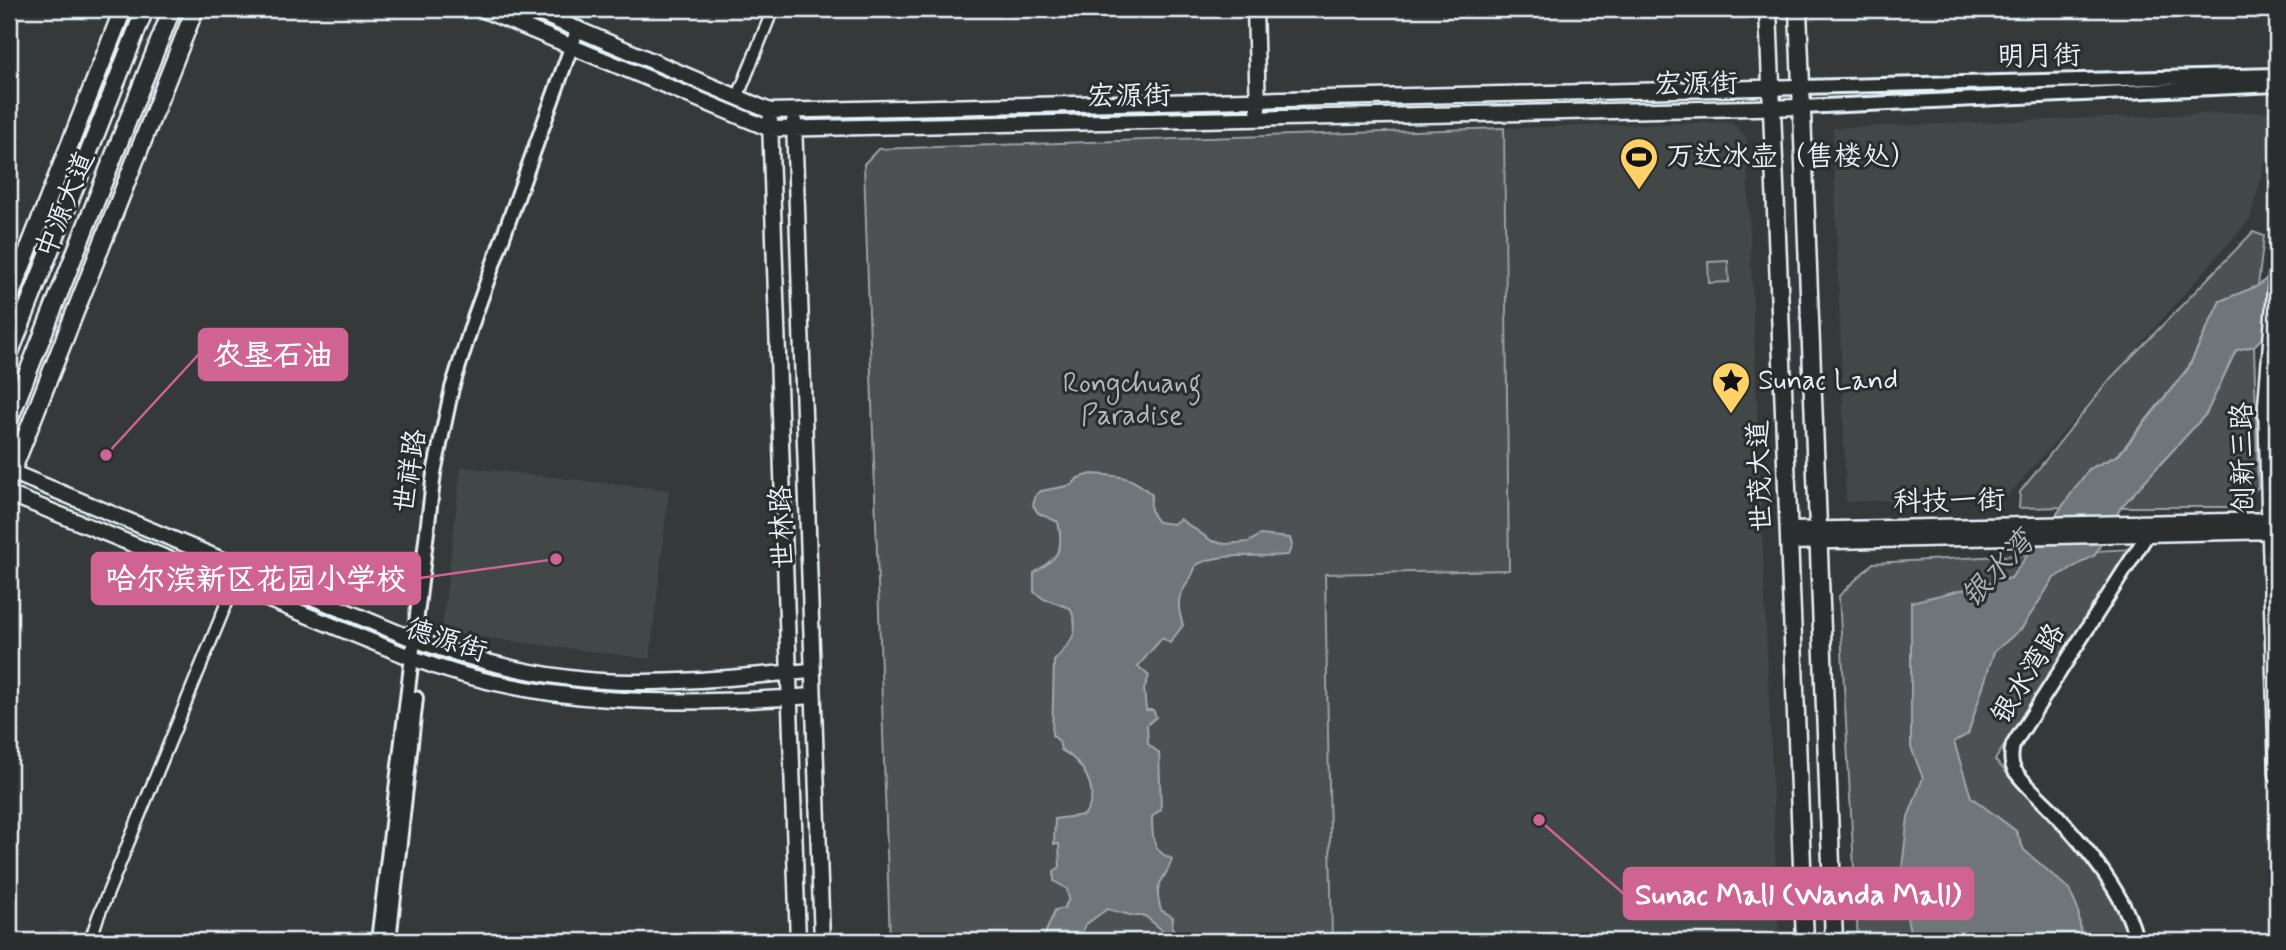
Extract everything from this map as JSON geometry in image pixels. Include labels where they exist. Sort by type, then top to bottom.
[{"type":"main road","points":[[9,299],[123,9]]},
{"type":"main road","name":"中源大道","points":[[9,355],[145,9]]},
{"type":"main road","name":"中源大道","points":[[9,420],[172,9]]},
{"type":"main road","points":[[10,474],[195,9]]},
{"type":"main road","name":"宏源街","points":[[481,9],[770,129],[1802,107]]},
{"type":"main road","name":"宏源街","points":[[530,9],[770,111],[1801,87]]},
{"type":"main road","points":[[1255,9],[1262,100]]},
{"type":"main road","points":[[1262,119],[1263,9]]},
{"type":"main road","name":"世茂大道","points":[[1768,9],[1805,941]]},
{"type":"main road","name":"世茂大道","points":[[1798,9],[1834,941]]},
{"type":"main road","name":"世林路","points":[[770,111],[798,941]]},
{"type":"main road","name":"世林路","points":[[793,111],[822,941]]},
{"type":"main road","name":"创新三路","points":[[2277,266],[2266,405],[2274,525],[2277,775]]},
{"type":"main road","name":"德源街","points":[[10,474],[418,641],[507,667],[588,680],[667,682],[812,671]]},
{"type":"main road","name":"德源街","points":[[9,494],[416,659],[479,678],[572,697],[661,700],[813,696]]},
{"type":"main road","name":"科技一街","points":[[1789,536],[2146,531],[2274,525]]},
{"type":"street","points":[[738,96],[773,9]]},
{"type":"street","name":"世祥路","points":[[388,941],[434,473],[452,388],[474,317],[578,29]]},
{"type":"street","name":"明月街","points":[[1801,87],[2277,75]]},
{"type":"street","name":"明月街","points":[[1802,107],[2277,85]]},
{"type":"street","name":"银水湾路","points":[[2136,941],[2132,922],[2107,878],[2060,818],[2014,769],[2011,757],[2013,745],[2146,531]]},
{"type":"street","points":[[90,941],[234,585]]},
{"type":"street","name":"世祥路","points":[[378,941],[416,659]]},
{"type":"shaded area","points":[[2277,111],[2277,120],[2250,219],[2008,496],[1846,502],[1833,128]]},
{"type":"shaded area","points":[[1731,122],[1746,137],[1779,941],[1332,941],[1325,574],[1509,569],[1504,128]]},
{"type":"shaded area","name":"银水湾","points":[[2277,269],[2277,324],[2254,346],[2236,350],[2206,414],[2121,507],[2095,555],[2054,578],[2022,628],[1994,652],[1968,734],[1954,742],[1971,797],[2016,831],[2024,850],[2069,889],[2078,910],[2082,941],[1912,941],[1900,885],[1908,817],[1923,778],[1911,747],[1911,602],[2011,578],[2089,469],[2119,455],[2188,369],[2220,301],[2258,286]]},
{"type":"shaded area","points":[[461,467],[669,490],[650,659],[464,635],[442,628]]},
{"type":"shaded area","points":[[1092,474],[1125,478],[1145,488],[1152,495],[1151,509],[1158,522],[1173,524],[1180,519],[1212,541],[1226,544],[1249,542],[1260,535],[1290,538],[1292,545],[1288,555],[1229,556],[1196,565],[1180,597],[1183,625],[1170,643],[1162,638],[1138,666],[1149,676],[1144,689],[1146,710],[1153,710],[1156,717],[1147,725],[1148,744],[1159,753],[1161,809],[1152,817],[1152,831],[1157,848],[1172,859],[1158,892],[1161,910],[1173,917],[1172,928],[1179,936],[1175,941],[1166,939],[1162,930],[1145,916],[1107,909],[1085,925],[1078,941],[1042,941],[1055,910],[1064,908],[1069,899],[1067,889],[1054,881],[1054,871],[1060,867],[1059,844],[1054,844],[1055,819],[1084,815],[1089,806],[1091,787],[1083,769],[1061,750],[1059,741],[1052,735],[1054,661],[1069,643],[1075,624],[1070,608],[1044,599],[1034,592],[1034,573],[1054,558],[1060,547],[1060,532],[1058,522],[1038,513],[1033,505],[1036,495],[1041,491],[1072,485],[1078,478]]},
{"type":"green space","name":"Rongchuang Paradise","points":[[1504,128],[1509,570],[1325,574],[1332,941],[890,941],[864,164],[878,149]]},
{"type":"green space","points":[[2253,232],[2264,236],[2258,286],[2220,301],[2188,368],[2118,455],[2089,469],[2063,507],[2019,508],[2020,492],[2111,378]]},
{"type":"green space","points":[[1728,261],[1729,282],[1709,283],[1708,262]]},
{"type":"green space","points":[[2254,346],[2258,487],[2238,507],[2121,507],[2206,414],[2236,350]]},
{"type":"green space","points":[[2132,549],[1995,760],[2128,907],[2133,941],[1858,941],[1839,596],[1873,563]]},
{"type":"place","name":"万达冰壶（售楼处）","points":[[1639,191]]},
{"type":"place","name":"Sunac Land","points":[[1731,415]]},
{"type":"place","name":"农垦石油","points":[[106,455]]},
{"type":"place","name":"哈尔滨新区花园小学校","points":[[556,559]]},
{"type":"place","name":"Sunac Mall (Wanda Mall)","points":[[1539,820]]}]
